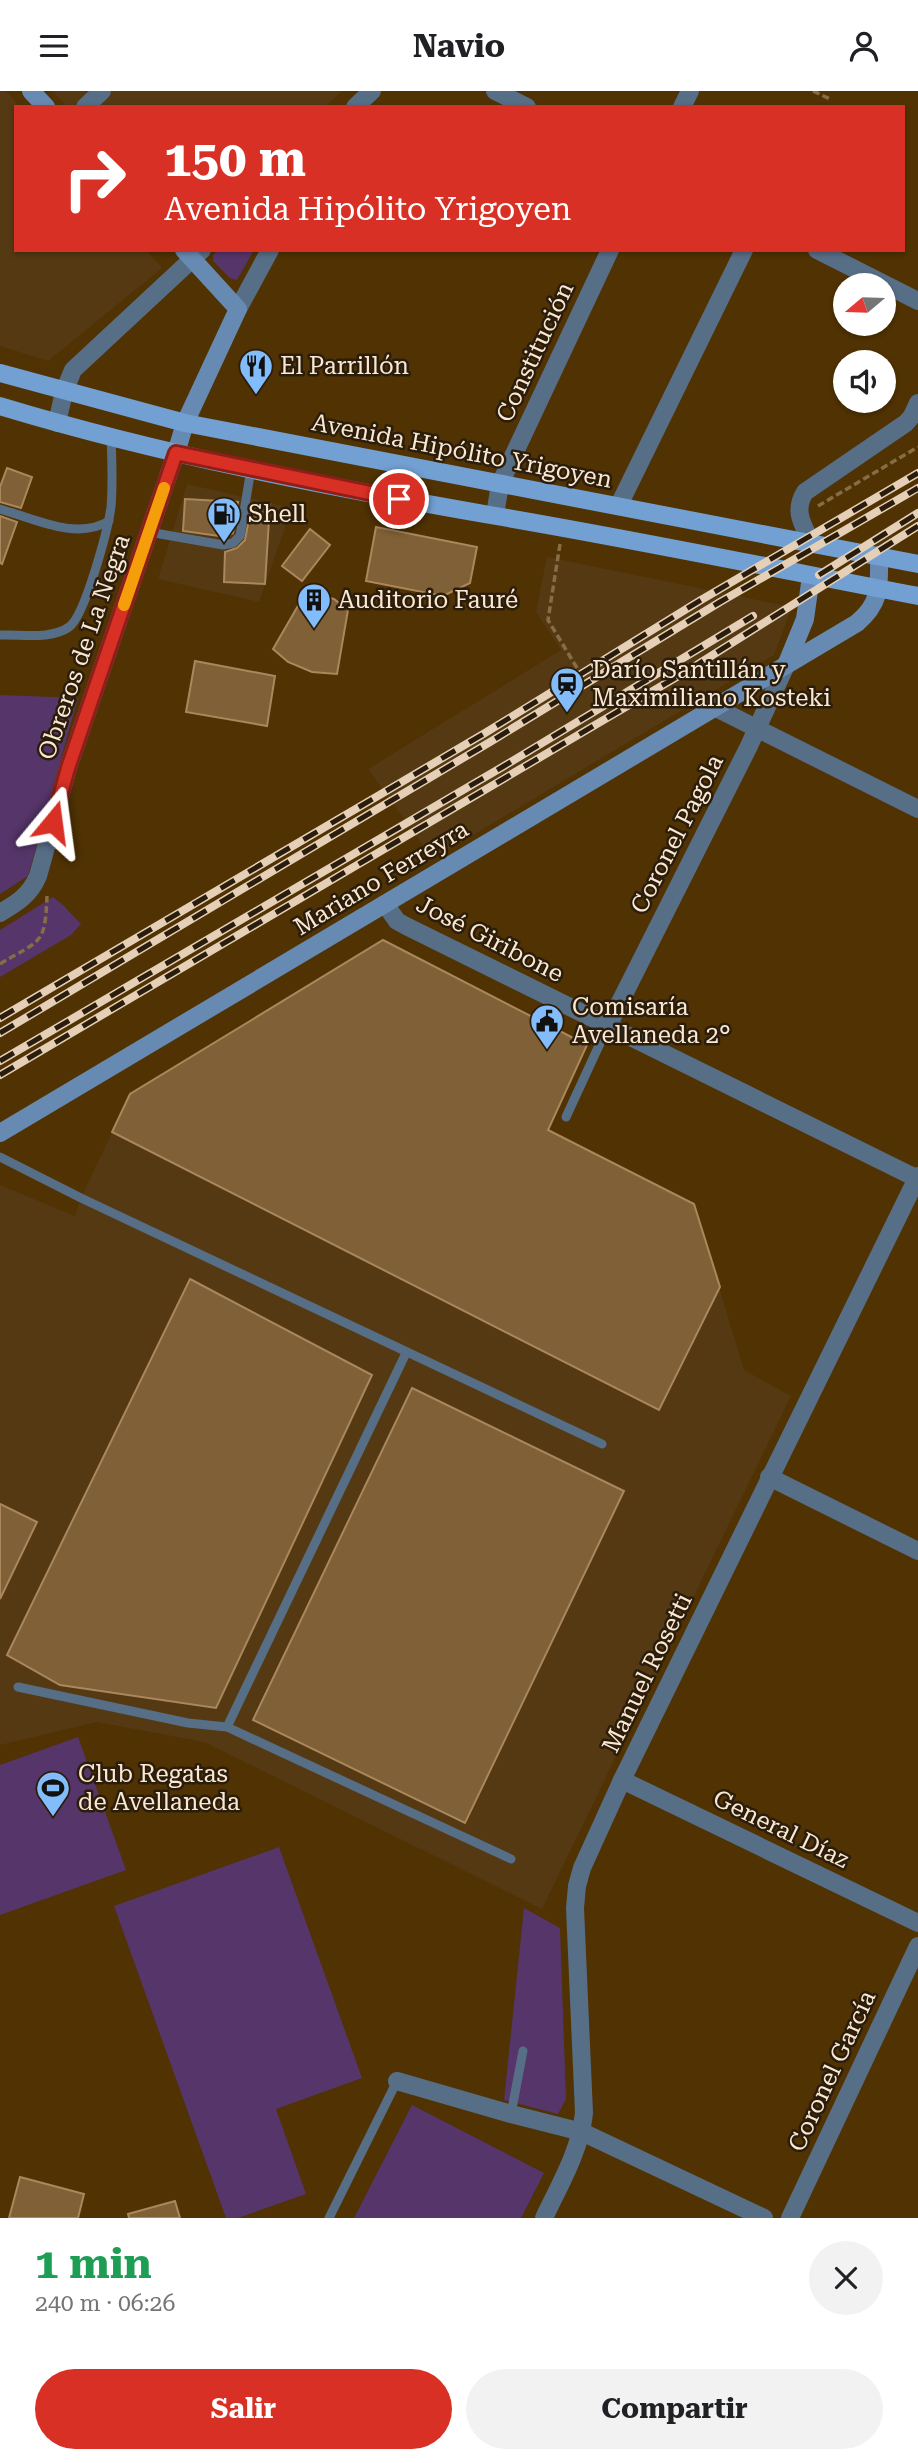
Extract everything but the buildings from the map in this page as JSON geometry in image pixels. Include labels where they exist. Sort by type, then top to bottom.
[{"type":"main road","name":"Avenida Hipólito Yrigoyen","points":[[0,373],[185,423],[918,564]]},
{"type":"main road","points":[[0,406],[176,453],[321,484],[918,596]]},
{"type":"street","points":[[31,91],[44,105]]},
{"type":"street","points":[[87,105],[102,91]]},
{"type":"street","points":[[357,105],[372,91]]},
{"type":"street","points":[[495,91],[523,105]]},
{"type":"street","points":[[57,423],[64,392],[73,370],[193,253],[238,309],[269,252]]},
{"type":"street","name":"Constitución","points":[[495,515],[500,484],[609,252]]},
{"type":"street","points":[[619,505],[743,252]]},
{"type":"street","points":[[821,252],[918,301]]},
{"type":"street","name":"Obreros de La Negra","points":[[0,913],[23,899],[38,876],[68,768],[185,423],[238,309]]},
{"type":"street","points":[[811,543],[799,517],[800,499],[805,492],[906,423],[918,403]]},
{"type":"street","name":"Mariano Ferreyra","points":[[0,1133],[857,623],[869,613],[879,589],[879,555]]},
{"type":"street","points":[[787,663],[805,619],[811,576]]},
{"type":"street","name":"Coronel Pagola","points":[[608,1025],[757,729],[787,663]]},
{"type":"street","points":[[714,707],[918,809]]},
{"type":"street","name":"José Giribone","points":[[385,904],[397,921],[406,926],[918,1178]]},
{"type":"street","name":"Manuel Rosetti","points":[[544,2218],[582,2132],[584,2113],[575,1908],[582,1868],[769,1477],[918,1178]]},
{"type":"street","points":[[769,1477],[918,1551]]},
{"type":"street","name":"General Díaz","points":[[622,1780],[918,1923]]},
{"type":"street","name":"Coronel García","points":[[790,2218],[918,1946]]},
{"type":"street","points":[[397,2081],[582,2132],[764,2218]]},
{"type":"lane","points":[[0,635],[57,634],[71,626],[81,613],[109,521],[112,484],[111,437]]},
{"type":"lane","points":[[149,532],[223,545],[233,543],[240,535],[251,469]]},
{"type":"lane","points":[[0,509],[70,529],[92,529],[109,521]]},
{"type":"lane","points":[[566,1117],[608,1025]]},
{"type":"lane","points":[[0,1157],[406,1353],[602,1444]]},
{"type":"lane","points":[[227,1727],[406,1353]]},
{"type":"lane","points":[[18,1687],[188,1723],[227,1727],[510,1859]]},
{"type":"lane","points":[[511,2114],[523,2051]]},
{"type":"lane","points":[[329,2218],[397,2081]]},
{"type":"path","points":[[813,91],[830,99]]},
{"type":"path","points":[[799,517],[918,447]]},
{"type":"path","points":[[563,528],[548,620],[577,669]]},
{"type":"shaded area","points":[[0,91],[6,91],[18,105],[14,105],[14,252],[148,252],[162,268],[48,361],[0,346]]},
{"type":"shaded area","points":[[52,91],[342,91],[327,105],[65,105]]},
{"type":"shaded area","points":[[216,252],[253,252],[237,280],[230,278],[213,261]]},
{"type":"shaded area","name":"Shell","points":[[187,484],[292,508],[259,602],[158,579]]},
{"type":"shaded area","points":[[547,557],[792,607],[774,655],[433,859],[368,769],[561,650],[536,612]]},
{"type":"shaded area","points":[[0,695],[78,698],[28,876],[0,894]]},
{"type":"shaded area","points":[[53,897],[81,924],[71,935],[0,977],[0,930]]},
{"type":"shaded area","points":[[383,940],[528,1016],[507,1057],[566,1090],[549,1131],[694,1204],[744,1370],[791,1396],[542,1909],[204,1742],[97,1722],[0,1745],[0,1185],[75,1216],[130,1094]]},
{"type":"shaded area","name":"Club Regatas de Avellaneda","points":[[78,1737],[126,1870],[0,1915],[0,1765]]},
{"type":"shaded area","points":[[279,1847],[362,2078],[276,2109],[306,2194],[238,2218],[226,2218],[114,1906]]},
{"type":"shaded area","points":[[524,1908],[560,1928],[566,2099],[558,2114],[504,2100]]},
{"type":"shaded area","points":[[412,2105],[544,2173],[521,2218],[354,2218]]},
{"type":"railway","points":[[0,1018],[485,733],[701,600],[918,473]]},
{"type":"railway","points":[[0,1033],[720,602],[918,488]]},
{"type":"railway","points":[[819,575],[918,513]]},
{"type":"railway","points":[[0,1075],[692,668],[918,526]]},
{"type":"railway","points":[[0,1061],[504,766],[753,616]]},
{"type":"slow traffic","points":[[124,605],[164,488]]},
{"type":"place","name":"El Parrillón","points":[[256,396]]},
{"type":"place","name":"Shell","points":[[224,544]]},
{"type":"place","name":"Auditorio Fauré","points":[[314,630]]},
{"type":"place","name":"Darío Santillán y Maximiliano Kosteki","points":[[567,714]]},
{"type":"place","name":"Comisaría Avellaneda 2°","points":[[547,1051]]},
{"type":"place","name":"Club Regatas de Avellaneda","points":[[53,1818]]},
{"type":"route","points":[[53,822],[68,768],[176,453],[399,499]]}]
